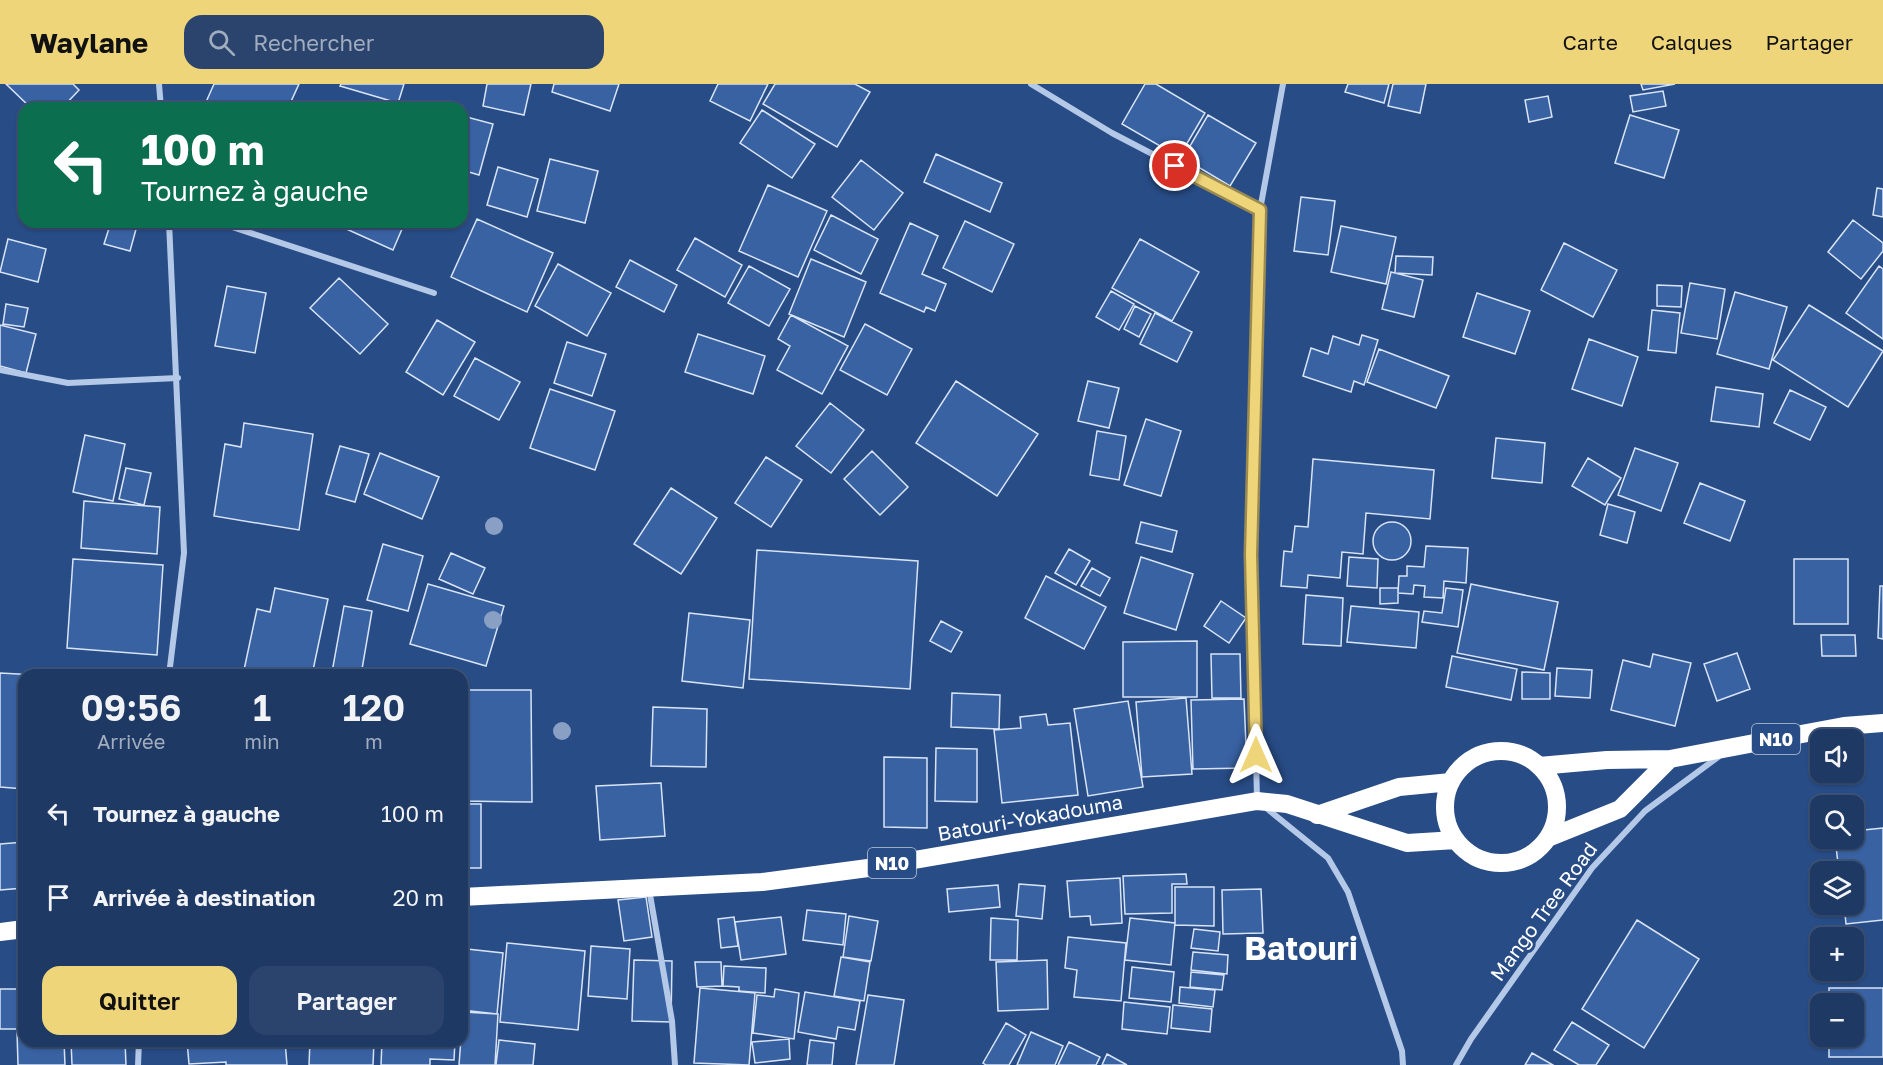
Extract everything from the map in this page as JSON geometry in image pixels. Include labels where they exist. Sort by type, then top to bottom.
[{"type":"highway","name":"N10","points":[[1539,766],[1607,760],[1670,759],[1845,726],[1883,723]]},
{"type":"highway","points":[[1493,751],[1510,751],[1526,756],[1539,766],[1549,778],[1557,808],[1548,838],[1537,851],[1523,859],[1508,862],[1486,861],[1467,852],[1456,840],[1445,817],[1445,796],[1463,764],[1478,755],[1493,751]]},
{"type":"highway","points":[[1548,838],[1620,809],[1670,759]]},
{"type":"highway","points":[[1317,814],[1399,787],[1451,782]]},
{"type":"highway","name":"Batouri-Yokadouma","points":[[468,897],[762,882],[868,868],[1257,801],[1287,804],[1407,843],[1456,840]]},
{"type":"highway","points":[[0,932],[18,930]]},
{"type":"street","points":[[159,84],[160,102]]},
{"type":"street","points":[[1031,84],[1112,133],[1260,210]]},
{"type":"street","points":[[1283,84],[1260,210],[1251,555],[1257,801],[1328,858],[1348,892],[1402,1051],[1403,1065]]},
{"type":"street","points":[[170,228],[184,552],[170,669]]},
{"type":"street","points":[[235,228],[434,293]]},
{"type":"street","points":[[0,370],[68,383],[177,378]]},
{"type":"street","name":"Mango Tree Road","points":[[1456,1065],[1471,1039],[1592,868],[1645,811],[1730,747]]},
{"type":"street","points":[[649,888],[672,1021],[675,1065]]},
{"type":"street","points":[[138,1065],[139,1047]]},
{"type":"building","points":[[6,84],[73,84],[79,90],[68,102],[25,102]]},
{"type":"building","points":[[214,84],[299,84],[291,102],[206,102]]},
{"type":"building","points":[[341,84],[404,84],[398,102],[340,86]]},
{"type":"building","points":[[487,84],[531,84],[524,115],[483,106]]},
{"type":"building","points":[[554,84],[619,84],[610,111],[552,92]]},
{"type":"building","points":[[718,84],[768,84],[750,121],[710,101]]},
{"type":"building","points":[[775,84],[855,84],[870,92],[837,147],[763,104]]},
{"type":"building","points":[[1145,84],[1156,84],[1205,113],[1179,157],[1122,124]]},
{"type":"building","points":[[1348,84],[1389,84],[1384,103],[1345,92]]},
{"type":"building","points":[[1393,84],[1426,84],[1420,113],[1388,106]]},
{"type":"building","points":[[1641,84],[1675,84],[1643,90]]},
{"type":"building","points":[[1663,91],[1666,106],[1633,112],[1630,96]]},
{"type":"building","points":[[1548,96],[1552,117],[1529,122],[1525,100]]},
{"type":"building","points":[[762,110],[815,144],[792,178],[740,143]]},
{"type":"building","points":[[1208,115],[1256,143],[1230,186],[1183,158]]},
{"type":"building","points":[[1630,115],[1679,130],[1664,178],[1615,163]]},
{"type":"building","points":[[468,117],[493,124],[479,175],[468,172]]},
{"type":"building","points":[[936,154],[1002,183],[990,212],[924,182]]},
{"type":"building","points":[[550,159],[598,171],[585,223],[537,211]]},
{"type":"building","points":[[861,160],[903,193],[874,230],[832,197]]},
{"type":"building","points":[[498,167],[538,179],[527,217],[487,205]]},
{"type":"building","points":[[768,185],[827,211],[798,277],[739,251]]},
{"type":"building","points":[[1877,188],[1883,189],[1883,217],[1873,215]]},
{"type":"building","points":[[1301,197],[1335,201],[1328,255],[1294,251]]},
{"type":"building","points":[[831,215],[878,239],[861,274],[814,250]]},
{"type":"building","points":[[477,219],[553,253],[527,312],[451,277]]},
{"type":"building","points":[[1853,220],[1883,243],[1883,251],[1861,279],[1828,252]]},
{"type":"building","points":[[965,221],[1014,244],[992,292],[943,268]]},
{"type":"building","points":[[910,223],[938,236],[922,274],[946,284],[935,311],[926,307],[924,312],[880,293]]},
{"type":"building","points":[[1341,226],[1396,237],[1386,284],[1331,272]]},
{"type":"building","points":[[109,228],[136,228],[130,251],[104,244]]},
{"type":"building","points":[[344,228],[402,228],[393,250]]},
{"type":"building","points":[[695,238],[742,265],[725,297],[677,270]]},
{"type":"building","points":[[8,239],[46,249],[38,282],[0,272]]},
{"type":"building","points":[[1140,239],[1199,272],[1172,321],[1112,288]]},
{"type":"building","points":[[1564,243],[1617,270],[1593,317],[1541,290]]},
{"type":"building","points":[[1396,256],[1433,257],[1432,275],[1395,273]]},
{"type":"building","points":[[811,259],[866,282],[844,337],[789,314]]},
{"type":"building","points":[[630,260],[677,285],[664,312],[616,287]]},
{"type":"building","points":[[558,264],[611,293],[587,336],[535,306]]},
{"type":"building","points":[[749,266],[790,289],[769,326],[728,303]]},
{"type":"building","points":[[1879,266],[1883,269],[1883,339],[1846,313]]},
{"type":"building","points":[[1391,272],[1423,280],[1414,317],[1382,309]]},
{"type":"building","points":[[339,278],[388,324],[360,354],[310,308]]},
{"type":"building","points":[[1690,283],[1725,289],[1717,339],[1681,333]]},
{"type":"building","points":[[1657,285],[1682,286],[1681,307],[1657,306]]},
{"type":"building","points":[[227,286],[266,293],[255,353],[215,346]]},
{"type":"building","points":[[1111,291],[1134,304],[1119,330],[1096,317]]},
{"type":"building","points":[[1735,292],[1787,307],[1769,369],[1717,354]]},
{"type":"building","points":[[1477,293],[1530,311],[1515,354],[1463,337]]},
{"type":"building","points":[[6,304],[28,308],[24,327],[3,324]]},
{"type":"building","points":[[1809,305],[1883,351],[1848,407],[1773,360]]},
{"type":"building","points":[[1135,306],[1151,314],[1139,337],[1124,329]]},
{"type":"building","points":[[1652,310],[1680,313],[1676,353],[1648,350]]},
{"type":"building","points":[[1155,313],[1192,332],[1177,362],[1140,344]]},
{"type":"building","points":[[791,315],[848,346],[822,394],[777,370],[790,346],[778,339]]},
{"type":"building","points":[[437,320],[475,342],[443,395],[406,372]]},
{"type":"building","points":[[865,324],[912,349],[887,395],[840,370]]},
{"type":"building","points":[[0,325],[36,334],[26,373],[0,366]]},
{"type":"building","points":[[698,334],[765,356],[753,394],[685,372]]},
{"type":"building","points":[[1362,335],[1378,340],[1364,385],[1354,381],[1351,392],[1303,376],[1311,348],[1328,354],[1333,336],[1359,345]]},
{"type":"building","points":[[1589,339],[1638,357],[1622,406],[1572,389]]},
{"type":"building","points":[[567,342],[606,354],[592,396],[554,383]]},
{"type":"building","points":[[1379,349],[1449,376],[1436,408],[1367,382]]},
{"type":"building","points":[[475,358],[520,382],[499,420],[454,396]]},
{"type":"building","points":[[956,381],[1038,434],[997,496],[916,443]]},
{"type":"building","points":[[1088,381],[1119,388],[1109,428],[1078,421]]},
{"type":"building","points":[[1716,387],[1763,394],[1759,427],[1711,421]]},
{"type":"building","points":[[550,389],[615,411],[595,470],[530,448]]},
{"type":"building","points":[[1790,390],[1826,407],[1810,440],[1774,423]]},
{"type":"building","points":[[830,403],[864,430],[831,473],[796,446]]},
{"type":"building","points":[[1146,419],[1181,431],[1161,496],[1124,485]]},
{"type":"building","points":[[244,423],[313,434],[299,530],[214,516],[225,444],[241,447]]},
{"type":"building","points":[[1097,431],[1126,436],[1119,480],[1090,475]]},
{"type":"building","points":[[85,435],[125,444],[113,501],[73,492]]},
{"type":"building","points":[[1496,438],[1545,443],[1542,483],[1492,478]]},
{"type":"building","points":[[340,446],[369,454],[355,502],[326,494]]},
{"type":"building","points":[[1635,448],[1678,463],[1661,511],[1618,495]]},
{"type":"building","points":[[872,451],[908,487],[880,515],[844,479]]},
{"type":"building","points":[[380,453],[439,477],[422,519],[364,494]]},
{"type":"building","points":[[766,457],[802,480],[771,527],[735,503]]},
{"type":"building","points":[[1588,458],[1621,478],[1605,505],[1572,486]]},
{"type":"building","points":[[1313,459],[1434,470],[1430,519],[1366,513],[1363,554],[1342,552],[1340,578],[1308,575],[1307,588],[1281,586],[1284,551],[1292,552],[1295,526],[1308,527]]},
{"type":"building","points":[[126,468],[151,473],[144,505],[119,499]]},
{"type":"building","points":[[1700,483],[1745,501],[1730,541],[1684,523]]},
{"type":"building","points":[[671,488],[717,518],[681,574],[634,544]]},
{"type":"building","points":[[84,501],[160,507],[157,554],[81,548]]},
{"type":"building","points":[[1608,504],[1635,512],[1627,543],[1600,535]]},
{"type":"building","points":[[1141,522],[1177,531],[1172,552],[1136,543]]},
{"type":"building","points":[[1392,522],[1405,528],[1411,541],[1405,554],[1392,560],[1379,554],[1373,541],[1379,528]]},
{"type":"building","points":[[383,544],[423,556],[408,611],[367,600]]},
{"type":"building","points":[[1426,546],[1468,548],[1466,583],[1444,581],[1443,598],[1424,597],[1425,586],[1414,585],[1413,594],[1398,593],[1399,576],[1407,576],[1407,566],[1424,567]]},
{"type":"building","points":[[1069,549],[1090,561],[1076,585],[1055,573]]},
{"type":"building","points":[[757,550],[918,561],[910,689],[749,679]]},
{"type":"building","points":[[451,553],[485,568],[473,594],[439,579]]},
{"type":"building","points":[[1141,557],[1193,574],[1176,630],[1124,613]]},
{"type":"building","points":[[1349,557],[1378,559],[1377,588],[1347,586]]},
{"type":"building","points":[[73,559],[163,565],[157,655],[67,648]]},
{"type":"building","points":[[1794,559],[1848,559],[1848,624],[1794,624]]},
{"type":"building","points":[[1092,568],[1110,578],[1100,596],[1081,586]]},
{"type":"building","points":[[1046,576],[1106,607],[1084,649],[1025,618]]},
{"type":"building","points":[[428,584],[504,606],[486,666],[410,644]]},
{"type":"building","points":[[1471,584],[1558,602],[1544,670],[1457,653]]},
{"type":"building","points":[[1880,586],[1883,586],[1883,639],[1878,638]]},
{"type":"building","points":[[275,588],[328,599],[313,669],[244,669],[257,609],[270,612]]},
{"type":"building","points":[[1380,588],[1398,588],[1398,603],[1380,604]]},
{"type":"building","points":[[1446,588],[1463,590],[1458,627],[1422,622],[1424,611],[1442,613]]},
{"type":"building","points":[[1306,595],[1343,598],[1341,646],[1303,644]]},
{"type":"building","points":[[1221,601],[1246,618],[1229,643],[1204,626]]},
{"type":"building","points":[[344,606],[372,611],[362,669],[333,669]]},
{"type":"building","points":[[1351,606],[1419,612],[1416,648],[1347,642]]},
{"type":"building","points":[[689,613],[750,620],[743,688],[682,681]]},
{"type":"building","points":[[941,621],[962,632],[951,652],[930,641]]},
{"type":"building","points":[[1821,635],[1855,635],[1856,656],[1822,656]]},
{"type":"building","points":[[1197,641],[1197,697],[1123,697],[1123,642]]},
{"type":"building","points":[[1737,653],[1750,689],[1717,701],[1704,664]]},
{"type":"building","points":[[1211,654],[1240,654],[1241,698],[1212,698]]},
{"type":"building","points":[[1653,654],[1691,663],[1675,726],[1611,710],[1623,660],[1650,667]]},
{"type":"building","points":[[1452,656],[1517,669],[1511,700],[1446,687]]},
{"type":"building","points":[[1557,668],[1592,670],[1590,698],[1555,696]]},
{"type":"building","points":[[1522,672],[1550,673],[1550,699],[1522,699]]},
{"type":"building","points":[[0,673],[18,674],[18,788],[0,787]]},
{"type":"building","points":[[468,690],[531,690],[532,802],[468,801]]},
{"type":"building","points":[[952,693],[1000,695],[999,729],[951,727]]},
{"type":"building","points":[[1186,698],[1192,774],[1142,777],[1136,702]]},
{"type":"building","points":[[1244,699],[1247,768],[1193,769],[1191,700]]},
{"type":"building","points":[[1128,701],[1143,787],[1088,796],[1074,709]]},
{"type":"building","points":[[653,707],[707,709],[706,767],[651,766]]},
{"type":"building","points":[[1046,714],[1048,725],[1070,723],[1078,795],[1002,803],[994,730],[1021,728],[1020,717]]},
{"type":"building","points":[[936,748],[977,749],[977,802],[935,801]]},
{"type":"building","points":[[884,757],[927,758],[927,828],[884,827]]},
{"type":"building","points":[[661,783],[665,836],[600,840],[596,786]]},
{"type":"building","points":[[468,804],[481,804],[481,868],[468,868]]},
{"type":"building","points":[[1883,828],[1883,920],[1846,924],[1845,915],[1864,915],[1864,861],[1838,861],[1836,849],[1864,849],[1864,830]]},
{"type":"building","points":[[18,842],[18,888],[0,890],[0,844]]},
{"type":"building","points":[[1186,874],[1187,884],[1172,884],[1172,913],[1125,914],[1123,876]]},
{"type":"building","points":[[1120,878],[1122,923],[1091,925],[1090,916],[1070,917],[1067,881]]},
{"type":"building","points":[[1019,884],[1045,886],[1042,919],[1016,916]]},
{"type":"building","points":[[998,885],[1000,907],[949,912],[947,889]]},
{"type":"building","points":[[1175,887],[1214,887],[1214,926],[1175,925]]},
{"type":"building","points":[[1261,889],[1263,933],[1223,934],[1222,890]]},
{"type":"building","points":[[646,897],[652,937],[624,941],[618,900]]},
{"type":"building","points":[[807,910],[846,914],[843,945],[803,940]]},
{"type":"building","points":[[849,916],[878,921],[871,961],[843,957]]},
{"type":"building","points":[[734,917],[738,946],[721,948],[718,919]]},
{"type":"building","points":[[781,917],[786,954],[741,960],[735,922]]},
{"type":"building","points":[[991,918],[1018,920],[1017,960],[990,960]]},
{"type":"building","points":[[1130,918],[1175,923],[1171,965],[1125,960]]},
{"type":"building","points":[[1637,920],[1699,959],[1644,1048],[1582,1009]]},
{"type":"building","points":[[1194,929],[1220,932],[1218,951],[1191,948]]},
{"type":"building","points":[[1068,937],[1126,943],[1121,1001],[1074,997],[1077,970],[1065,968]]},
{"type":"building","points":[[507,943],[585,951],[578,1030],[500,1022]]},
{"type":"building","points":[[591,946],[630,949],[627,999],[588,996]]},
{"type":"building","points":[[468,949],[503,953],[497,1014],[468,1011]]},
{"type":"building","points":[[1193,952],[1228,955],[1227,974],[1191,970]]},
{"type":"building","points":[[841,957],[870,962],[864,1001],[834,996]]},
{"type":"building","points":[[634,960],[672,961],[671,1022],[632,1021]]},
{"type":"building","points":[[1047,960],[1048,1009],[998,1011],[996,962]]},
{"type":"building","points":[[695,962],[721,962],[722,986],[697,987]]},
{"type":"building","points":[[724,966],[766,968],[765,993],[739,991],[739,987],[723,986]]},
{"type":"building","points":[[1132,967],[1174,972],[1171,1002],[1129,998]]},
{"type":"building","points":[[1191,972],[1224,975],[1222,990],[1190,987]]},
{"type":"building","points":[[1180,987],[1215,990],[1213,1007],[1179,1003]]},
{"type":"building","points":[[700,988],[755,993],[749,1065],[694,1063]]},
{"type":"building","points":[[1829,988],[1883,988],[1883,1057],[1829,1057],[1829,1047],[1864,1047],[1864,993],[1829,993]]},
{"type":"building","points":[[0,989],[18,989],[18,1029],[0,1029]]},
{"type":"building","points":[[775,989],[799,993],[794,1039],[753,1033],[757,995],[774,997]]},
{"type":"building","points":[[805,992],[860,1001],[855,1030],[838,1027],[836,1039],[798,1032]]},
{"type":"building","points":[[868,995],[904,1000],[894,1065],[856,1065]]},
{"type":"building","points":[[1124,1002],[1170,1007],[1167,1034],[1122,1029]]},
{"type":"building","points":[[1173,1005],[1212,1009],[1210,1032],[1171,1028]]},
{"type":"building","points":[[468,1012],[498,1014],[495,1065],[459,1065],[460,1047],[468,1047]]},
{"type":"building","points":[[1572,1022],[1609,1045],[1596,1065],[1579,1065],[1554,1050]]},
{"type":"building","points":[[1006,1023],[1026,1035],[1009,1065],[986,1065],[983,1063]]},
{"type":"building","points":[[17,1032],[18,1047],[64,1047],[65,1065],[18,1065]]},
{"type":"building","points":[[1031,1032],[1063,1046],[1055,1065],[1017,1065]]},
{"type":"building","points":[[789,1039],[790,1059],[755,1063],[752,1042]]},
{"type":"building","points":[[499,1040],[535,1044],[533,1065],[496,1065]]},
{"type":"building","points":[[810,1040],[834,1043],[832,1065],[807,1065]]},
{"type":"building","points":[[1069,1042],[1100,1057],[1096,1065],[1058,1065]]},
{"type":"building","points":[[71,1047],[125,1047],[126,1065],[72,1065]]},
{"type":"building","points":[[188,1047],[286,1047],[287,1065],[226,1065],[226,1062],[189,1064]]},
{"type":"building","points":[[310,1047],[374,1047],[373,1065],[309,1065]]},
{"type":"building","points":[[382,1047],[455,1047],[454,1060],[430,1059],[430,1065],[381,1065]]},
{"type":"building","points":[[1532,1053],[1553,1065],[1525,1065]]},
{"type":"building","points":[[1107,1054],[1127,1065],[1102,1065]]},
{"type":"district","name":"Batouri","points":[[1301,948]]},
{"type":"route","points":[[1175,166],[1260,210],[1251,555],[1256,755]]}]
